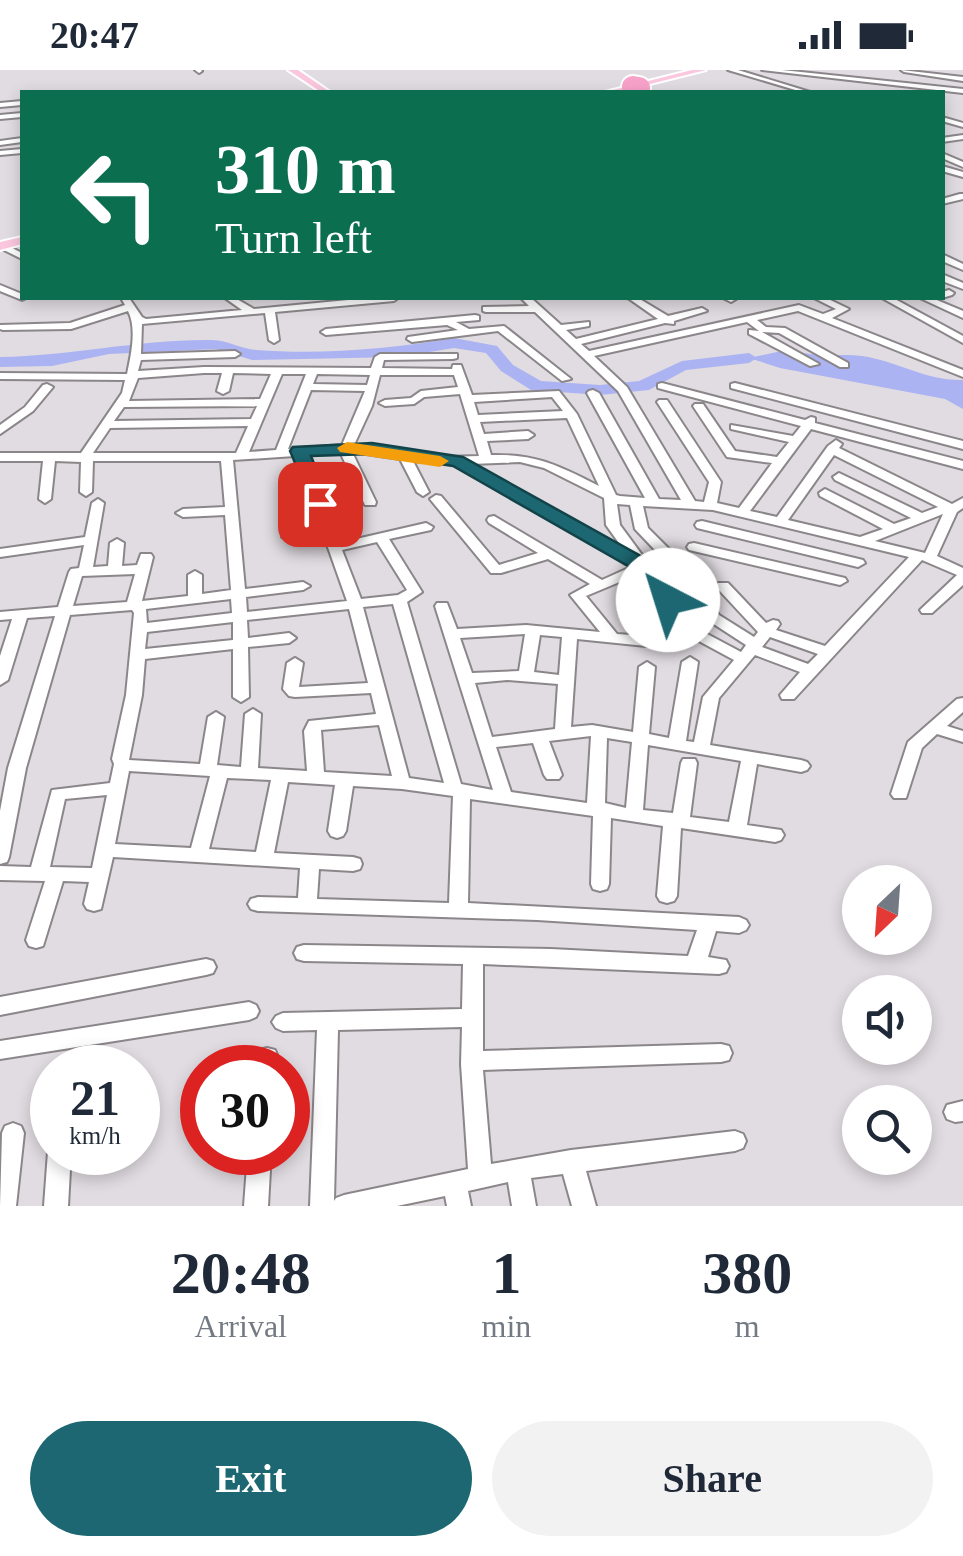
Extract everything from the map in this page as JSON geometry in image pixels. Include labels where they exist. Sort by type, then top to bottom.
[{"type":"main road","points":[[292,70],[323,90]]},
{"type":"main road","points":[[628,90],[702,70]]},
{"type":"main road","points":[[620,90],[711,70]]},
{"type":"street","points":[[731,70],[800,90]]},
{"type":"street","points":[[765,70],[963,91]]},
{"type":"street","points":[[904,70],[963,79]]},
{"type":"street","points":[[916,86],[952,70]]},
{"type":"street","points":[[838,77],[881,90]]},
{"type":"street","points":[[232,300],[253,312]]},
{"type":"street","points":[[392,300],[401,324],[412,338],[416,356]]},
{"type":"street","points":[[528,300],[578,342],[620,385],[690,504]]},
{"type":"street","points":[[635,300],[685,332]]},
{"type":"street","points":[[823,318],[844,310],[824,300]]},
{"type":"street","points":[[834,304],[845,300]]},
{"type":"street","points":[[891,300],[963,340]]},
{"type":"street","points":[[932,300],[962,314]]},
{"type":"street","points":[[137,318],[152,322],[270,311],[328,301]]},
{"type":"street","points":[[3,328],[70,326],[128,302],[137,318],[134,376],[122,404],[85,459],[86,492]]},
{"type":"street","points":[[590,354],[796,308],[963,374]]},
{"type":"street","points":[[486,309],[536,309]]},
{"type":"street","points":[[270,311],[274,340]]},
{"type":"street","points":[[578,342],[702,311]]},
{"type":"street","points":[[933,323],[962,314]]},
{"type":"street","points":[[326,332],[476,318]]},
{"type":"street","points":[[744,320],[754,334],[814,364]]},
{"type":"street","points":[[744,320],[764,330],[783,331],[844,365]]},
{"type":"street","points":[[401,324],[449,322],[468,331]]},
{"type":"street","points":[[562,328],[585,324]]},
{"type":"street","points":[[412,338],[500,328],[566,380]]},
{"type":"street","points":[[135,350],[236,354]]},
{"type":"street","points":[[370,502],[345,448],[382,356],[452,353],[486,458]]},
{"type":"street","points":[[262,370],[267,358]]},
{"type":"street","points":[[946,367],[963,359]]},
{"type":"street","points":[[1,370],[134,376],[228,370],[458,372]]},
{"type":"street","points":[[224,391],[228,370]]},
{"type":"street","points":[[241,696],[232,511],[234,456],[256,422],[278,370]]},
{"type":"street","points":[[281,452],[313,371]]},
{"type":"street","points":[[662,386],[963,465]]},
{"type":"street","points":[[735,386],[963,446]]},
{"type":"street","points":[[0,430],[29,409],[46,387]]},
{"type":"street","points":[[307,388],[371,388]]},
{"type":"street","points":[[384,403],[416,401],[421,394],[554,392],[571,414],[600,473],[611,498],[613,526],[694,636],[827,652]]},
{"type":"street","points":[[593,394],[654,502]]},
{"type":"street","points":[[122,404],[265,402]]},
{"type":"street","points":[[663,402],[715,482],[710,506]]},
{"type":"street","points":[[700,406],[731,454],[781,462]]},
{"type":"street","points":[[742,513],[820,408]]},
{"type":"street","points":[[474,419],[571,414]]},
{"type":"street","points":[[108,425],[256,422]]},
{"type":"street","points":[[735,428],[797,440]]},
{"type":"street","points":[[780,522],[844,433]]},
{"type":"street","points":[[480,438],[528,435]]},
{"type":"street","points":[[0,457],[234,456],[345,448],[457,461],[536,461],[611,498],[710,506],[924,557],[963,575],[927,610]]},
{"type":"street","points":[[832,449],[955,506]]},
{"type":"street","points":[[299,451],[338,548],[402,783]]},
{"type":"street","points":[[404,454],[430,495],[496,570],[504,571],[549,554]]},
{"type":"street","points":[[45,498],[48,459]]},
{"type":"street","points":[[457,461],[646,568]]},
{"type":"street","points":[[572,478],[600,473]]},
{"type":"street","points":[[839,477],[922,518]]},
{"type":"street","points":[[825,493],[894,529]]},
{"type":"street","points":[[636,502],[638,524],[680,567],[714,618],[810,671]]},
{"type":"street","points":[[86,570],[98,504]]},
{"type":"street","points":[[694,547],[748,558],[835,585],[858,563],[868,543],[955,506]]},
{"type":"street","points":[[788,695],[924,557],[955,506]]},
{"type":"street","points":[[183,513],[232,511]]},
{"type":"street","points":[[494,520],[599,584]]},
{"type":"street","points":[[702,525],[858,563]]},
{"type":"street","points":[[338,548],[426,527]]},
{"type":"street","points":[[289,538],[331,531]]},
{"type":"street","points":[[140,628],[400,598],[415,592],[381,537]]},
{"type":"street","points":[[748,558],[757,538]]},
{"type":"street","points":[[0,553],[90,540]]},
{"type":"street","points":[[115,569],[117,543]]},
{"type":"street","points":[[0,857],[17,768],[76,572],[145,563],[136,606]]},
{"type":"street","points":[[612,638],[577,596],[646,568]]},
{"type":"street","points":[[194,599],[195,575]]},
{"type":"street","points":[[0,616],[136,606],[304,586]]},
{"type":"street","points":[[724,586],[758,641]]},
{"type":"street","points":[[400,598],[458,790],[458,910]]},
{"type":"street","points":[[94,904],[122,764],[140,628],[141,612],[136,606]]},
{"type":"street","points":[[442,606],[503,796]]},
{"type":"street","points":[[0,680],[21,614]]},
{"type":"street","points":[[451,634],[533,630],[646,640]]},
{"type":"street","points":[[526,676],[533,630]]},
{"type":"street","points":[[563,731],[570,633]]},
{"type":"street","points":[[137,655],[289,638]]},
{"type":"street","points":[[701,747],[711,698],[758,641]]},
{"type":"street","points":[[677,742],[690,662]]},
{"type":"street","points":[[295,663],[291,688],[295,692],[377,688]]},
{"type":"street","points":[[634,813],[647,667]]},
{"type":"street","points":[[465,679],[497,674],[565,680]]},
{"type":"street","points":[[900,794],[914,746],[963,703]]},
{"type":"street","points":[[250,772],[253,714]]},
{"type":"street","points":[[198,855],[214,770],[216,717]]},
{"type":"street","points":[[316,777],[312,730],[315,725],[385,718]]},
{"type":"street","points":[[935,728],[963,737]]},
{"type":"street","points":[[486,743],[563,731],[599,731],[801,766]]},
{"type":"street","points":[[599,731],[600,884]]},
{"type":"street","points":[[539,735],[553,776]]},
{"type":"street","points":[[737,829],[750,756]]},
{"type":"street","points":[[667,896],[677,820],[690,763]]},
{"type":"street","points":[[122,764],[402,783],[775,835]]},
{"type":"street","points":[[264,858],[280,774]]},
{"type":"street","points":[[338,830],[346,779]]},
{"type":"street","points":[[36,940],[58,794],[117,788]]},
{"type":"street","points":[[104,850],[353,864]]},
{"type":"street","points":[[306,906],[310,861]]},
{"type":"street","points":[[0,873],[100,875]]},
{"type":"street","points":[[258,904],[739,925]]},
{"type":"street","points":[[696,964],[709,923]]},
{"type":"street","points":[[304,953],[719,966]]},
{"type":"street","points":[[473,956],[472,1060],[480,1177]]},
{"type":"street","points":[[0,1006],[206,967]]},
{"type":"street","points":[[0,1050],[249,1011]]},
{"type":"street","points":[[283,1022],[473,1018]]},
{"type":"street","points":[[322,1206],[328,1021]]},
{"type":"street","points":[[472,1060],[721,1052]]},
{"type":"street","points":[[4,1206],[13,1132]]},
{"type":"street","points":[[344,1206],[457,1194],[480,1177],[518,1169],[735,1142]]},
{"type":"street","points":[[571,1161],[584,1206]]},
{"type":"street","points":[[518,1169],[524,1206]]},
{"type":"street","points":[[56,1206],[58,1175]]},
{"type":"street","points":[[256,1206],[258,1175]]},
{"type":"water","points":[[791,349],[817,355],[862,356],[937,377],[963,380],[963,409],[945,399],[780,368],[749,358]]},
{"type":"waterway","points":[[0,362],[52,361],[109,349],[217,344],[252,355],[399,352],[454,343],[491,349],[507,368],[537,386],[600,390],[643,386],[682,366],[749,358]]},
{"type":"slow traffic","points":[[347,448],[372,448],[440,461]]},
{"type":"route","points":[[320,504],[299,451],[372,448],[443,462],[457,461],[648,569],[668,600]]}]
